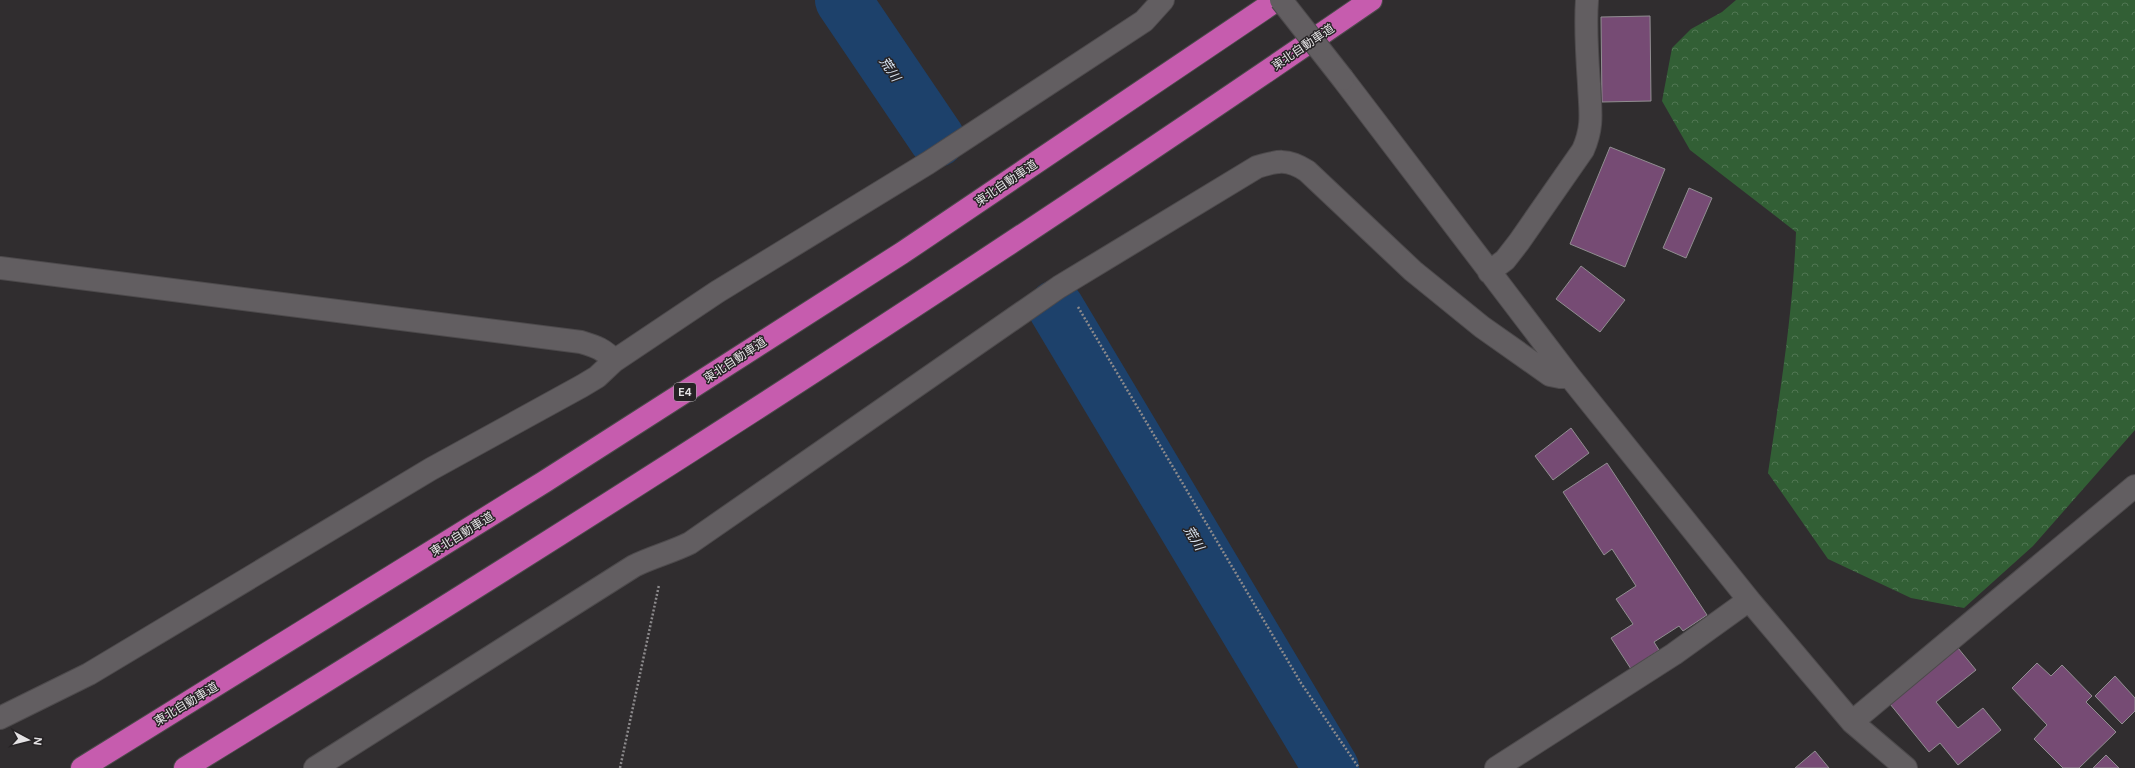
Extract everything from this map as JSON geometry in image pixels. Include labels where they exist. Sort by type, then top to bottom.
[{"type":"highway","name":"東北自動車道","points":[[82,768],[544,482],[902,253],[1277,0]]},
{"type":"highway","name":"東北自動車道","points":[[185,768],[580,523],[933,296],[1371,0]]},
{"type":"street","points":[[0,718],[89,674],[431,469],[597,377],[614,361],[717,292],[928,163],[1144,21],[1163,0]]},
{"type":"street","points":[[1281,0],[1570,377],[1749,600],[1852,722],[1906,768]]},
{"type":"street","points":[[1489,272],[1505,260],[1519,242],[1583,150],[1590,135],[1592,114],[1589,83],[1587,0]]},
{"type":"street","points":[[315,768],[634,566],[653,556],[666,553],[690,543],[1064,284],[1257,167],[1272,161],[1297,164],[1317,179],[1413,270],[1482,327],[1550,375],[1570,377]]},
{"type":"street","points":[[0,268],[581,342],[595,346],[608,353],[614,361]]},
{"type":"street","points":[[1852,722],[2135,486]]},
{"type":"street","points":[[1496,768],[1604,700],[1749,600]]},
{"type":"path","points":[[1064,284],[1301,682],[1359,768]]},
{"type":"path","points":[[620,768],[666,553]]},
{"type":"green space","points":[[1736,0],[2135,0],[2135,430],[2033,546],[1964,608],[1911,598],[1828,559],[1768,473],[1789,323],[1796,232],[1690,150],[1662,101],[1672,48],[1691,29],[1722,12]]},
{"type":"building","points":[[1650,16],[1651,101],[1602,102],[1601,17]]},
{"type":"building","points":[[1610,147],[1665,169],[1625,267],[1570,244]]},
{"type":"building","points":[[1689,188],[1712,198],[1686,258],[1663,248]]},
{"type":"building","points":[[1581,266],[1625,300],[1600,332],[1556,299]]},
{"type":"building","points":[[1571,428],[1589,453],[1553,480],[1535,456]]},
{"type":"building","points":[[1607,463],[1707,615],[1683,631],[1679,626],[1654,642],[1659,650],[1631,669],[1611,638],[1633,624],[1616,599],[1636,586],[1612,549],[1604,555],[1563,492]]},
{"type":"building","points":[[1958,648],[1976,670],[1936,702],[1958,728],[1983,708],[2001,730],[1958,765],[1940,743],[1929,752],[1890,704]]},
{"type":"building","points":[[2037,663],[2051,676],[2062,665],[2092,696],[2086,702],[2116,732],[2079,768],[2063,768],[2034,739],[2047,725],[2012,688]]},
{"type":"building","points":[[2115,676],[2135,698],[2135,711],[2122,724],[2095,696]]},
{"type":"building","points":[[1815,751],[1829,768],[1795,768]]},
{"type":"building","points":[[2106,755],[2119,768],[2093,768]]},
{"type":"waterway","name":"荒川","points":[[843,0],[937,139]]},
{"type":"waterway","name":"荒川","points":[[1056,308],[1331,768]]}]
